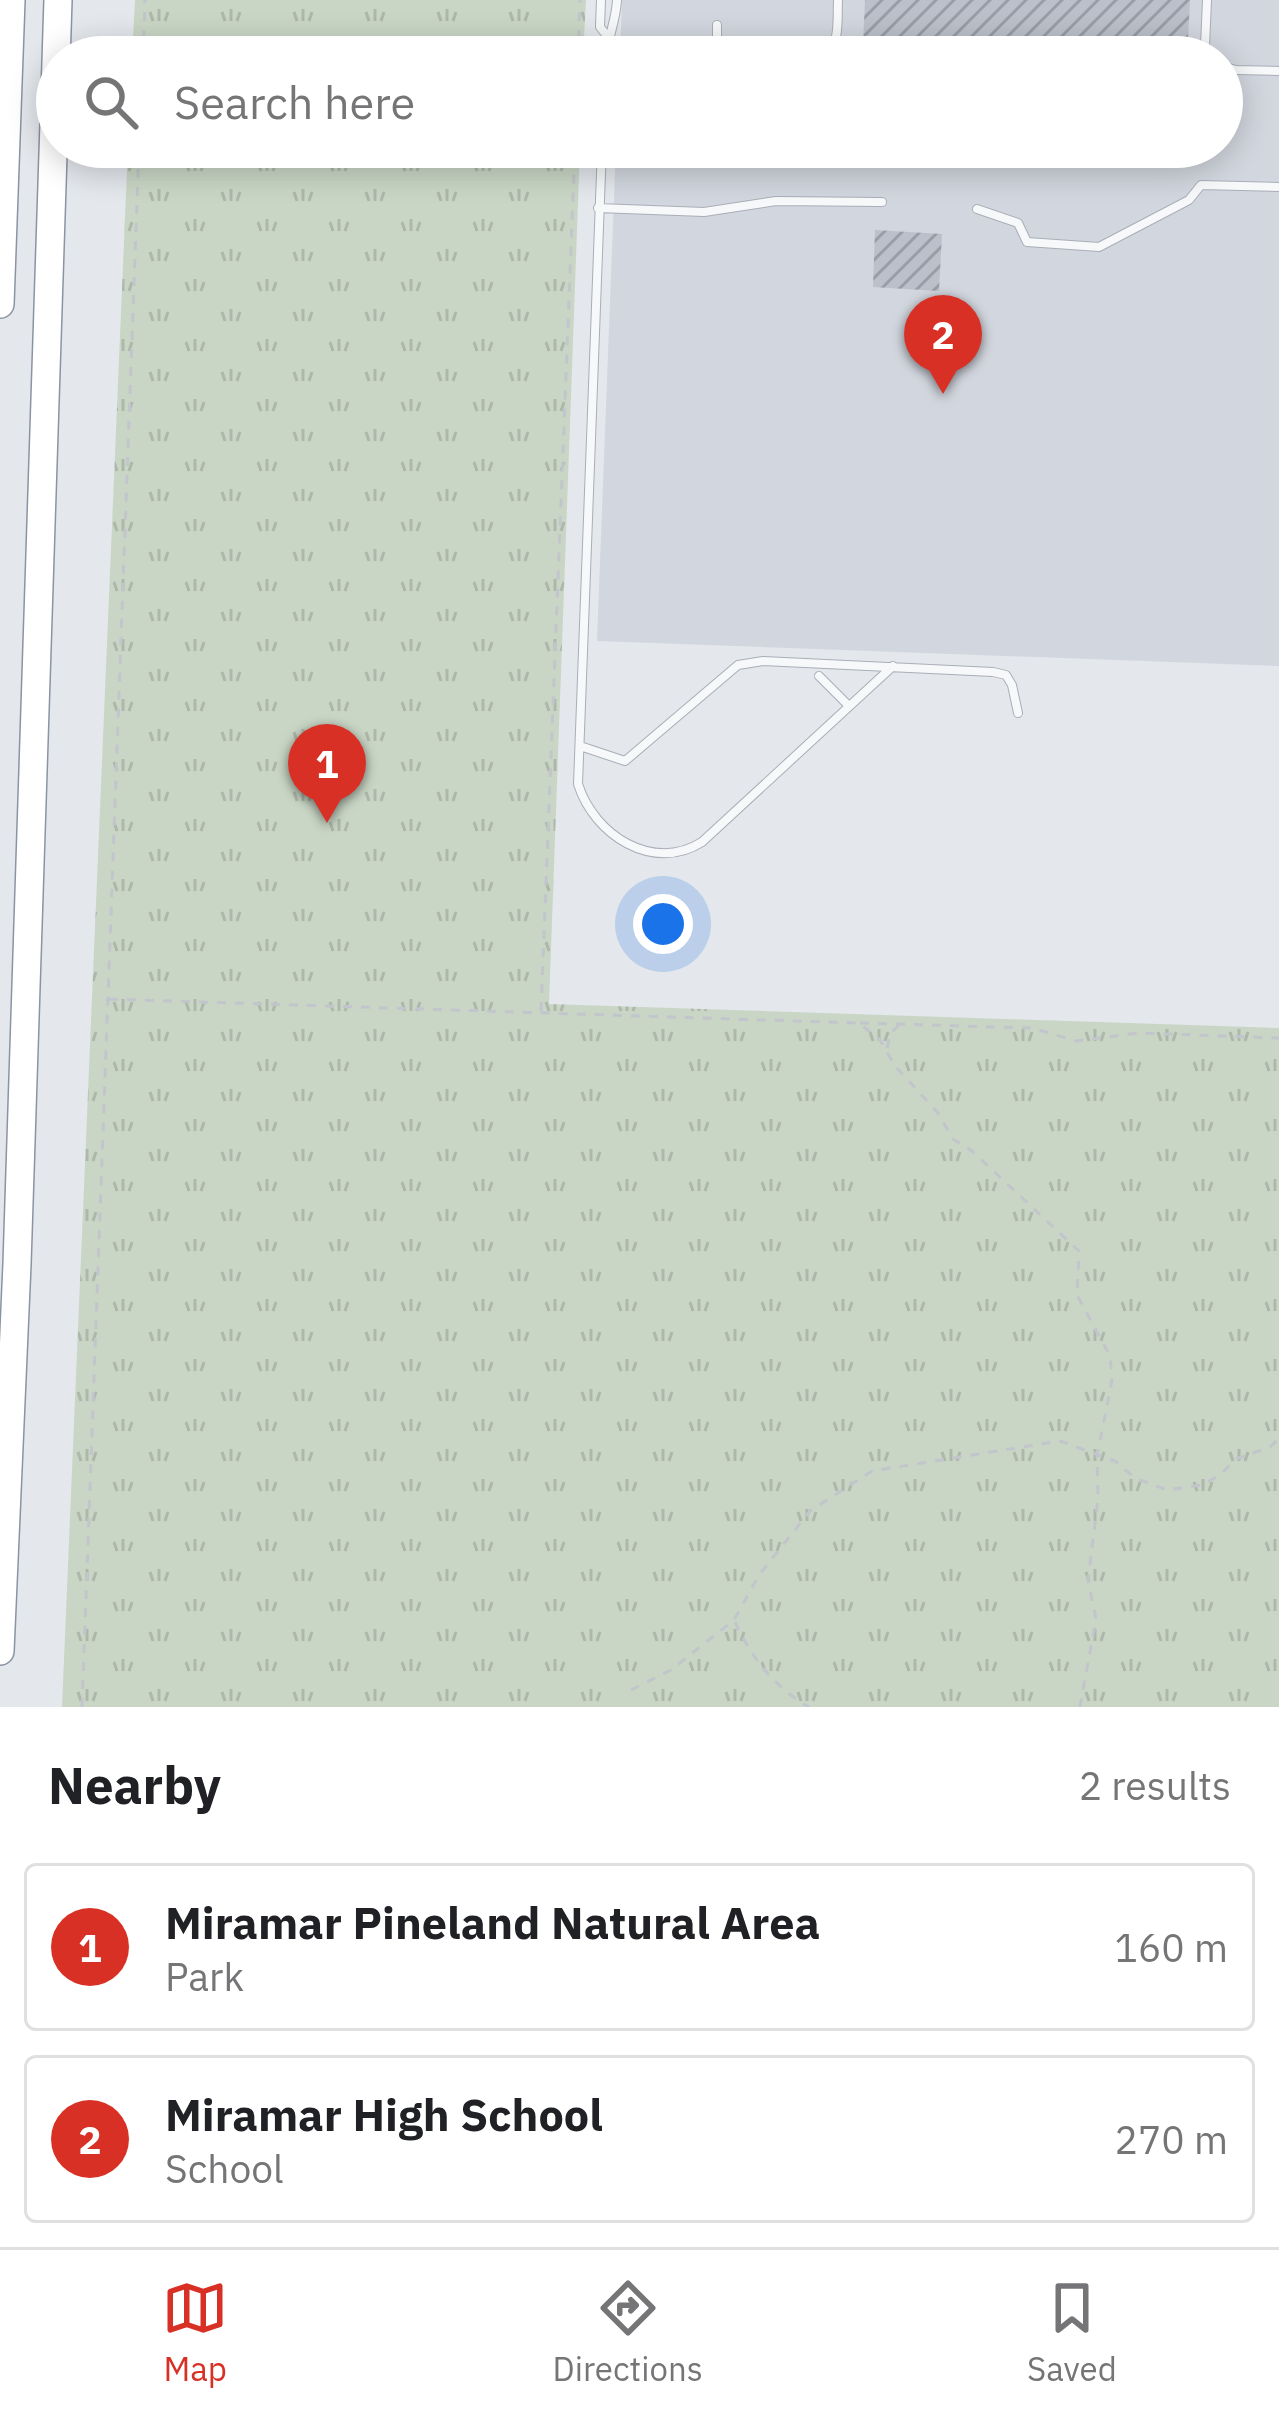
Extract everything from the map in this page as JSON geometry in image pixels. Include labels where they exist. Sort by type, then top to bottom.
[{"type":"highway","points":[[0,304],[10,0]]},
{"type":"highway","points":[[57,36],[58,0]]},
{"type":"highway","points":[[0,1651],[52,168]]},
{"type":"lane","points":[[601,0],[600,26],[607,36]]},
{"type":"lane","points":[[609,36],[616,26],[617,0]]},
{"type":"lane","points":[[836,36],[838,0]]},
{"type":"lane","points":[[1205,36],[1207,0]]},
{"type":"lane","points":[[717,25],[717,36]]},
{"type":"lane","points":[[1243,70],[1279,71]]},
{"type":"lane","points":[[601,168],[578,784],[584,804],[609,831],[636,850],[670,855],[702,842],[893,666]]},
{"type":"lane","points":[[976,209],[1018,224],[1028,242],[1099,247],[1189,200],[1201,184],[1279,187]]},
{"type":"lane","points":[[598,208],[704,212],[776,201],[882,202]]},
{"type":"lane","points":[[580,746],[625,761],[739,665],[763,661],[977,670],[1006,676],[1018,713]]},
{"type":"lane","points":[[819,676],[850,706]]},
{"type":"path","points":[[143,36],[145,0]]},
{"type":"path","points":[[579,36],[580,0]]},
{"type":"path","points":[[82,1707],[138,168]]},
{"type":"path","points":[[541,1013],[573,168]]},
{"type":"path","points":[[108,999],[1032,1028],[1076,1042],[1138,1033],[1279,1038]]},
{"type":"path","points":[[859,1022],[887,1049],[895,1066],[938,1114],[953,1139],[972,1151],[1079,1251],[1077,1295],[1110,1357],[1112,1381],[1098,1454],[1088,1580],[1096,1619],[1080,1707]]},
{"type":"path","points":[[887,1049],[891,1033],[900,1024]]},
{"type":"path","points":[[631,1690],[671,1670],[734,1620],[759,1575],[810,1511],[872,1471],[1060,1442],[1115,1461],[1135,1478],[1167,1490],[1202,1485],[1236,1460],[1270,1447],[1279,1438]]},
{"type":"path","points":[[734,1620],[745,1645],[765,1670],[787,1694],[808,1707]]},
{"type":"shaded area","points":[[622,0],[1279,0],[1279,666],[597,641],[615,168],[1243,168],[1243,36],[621,36]]},
{"type":"green space","points":[[135,0],[586,0],[584,36],[133,36]]},
{"type":"green space","points":[[127,168],[579,168],[549,1004],[1279,1028],[1279,1707],[62,1707]]},
{"type":"building","points":[[865,0],[1190,0],[1188,36],[863,36]]},
{"type":"building","points":[[875,230],[942,234],[939,291],[873,287]]},
{"type":"place","name":"Miramar High School","points":[[943,394]]},
{"type":"place","name":"Miramar Pineland Natural Area","points":[[327,823]]}]
